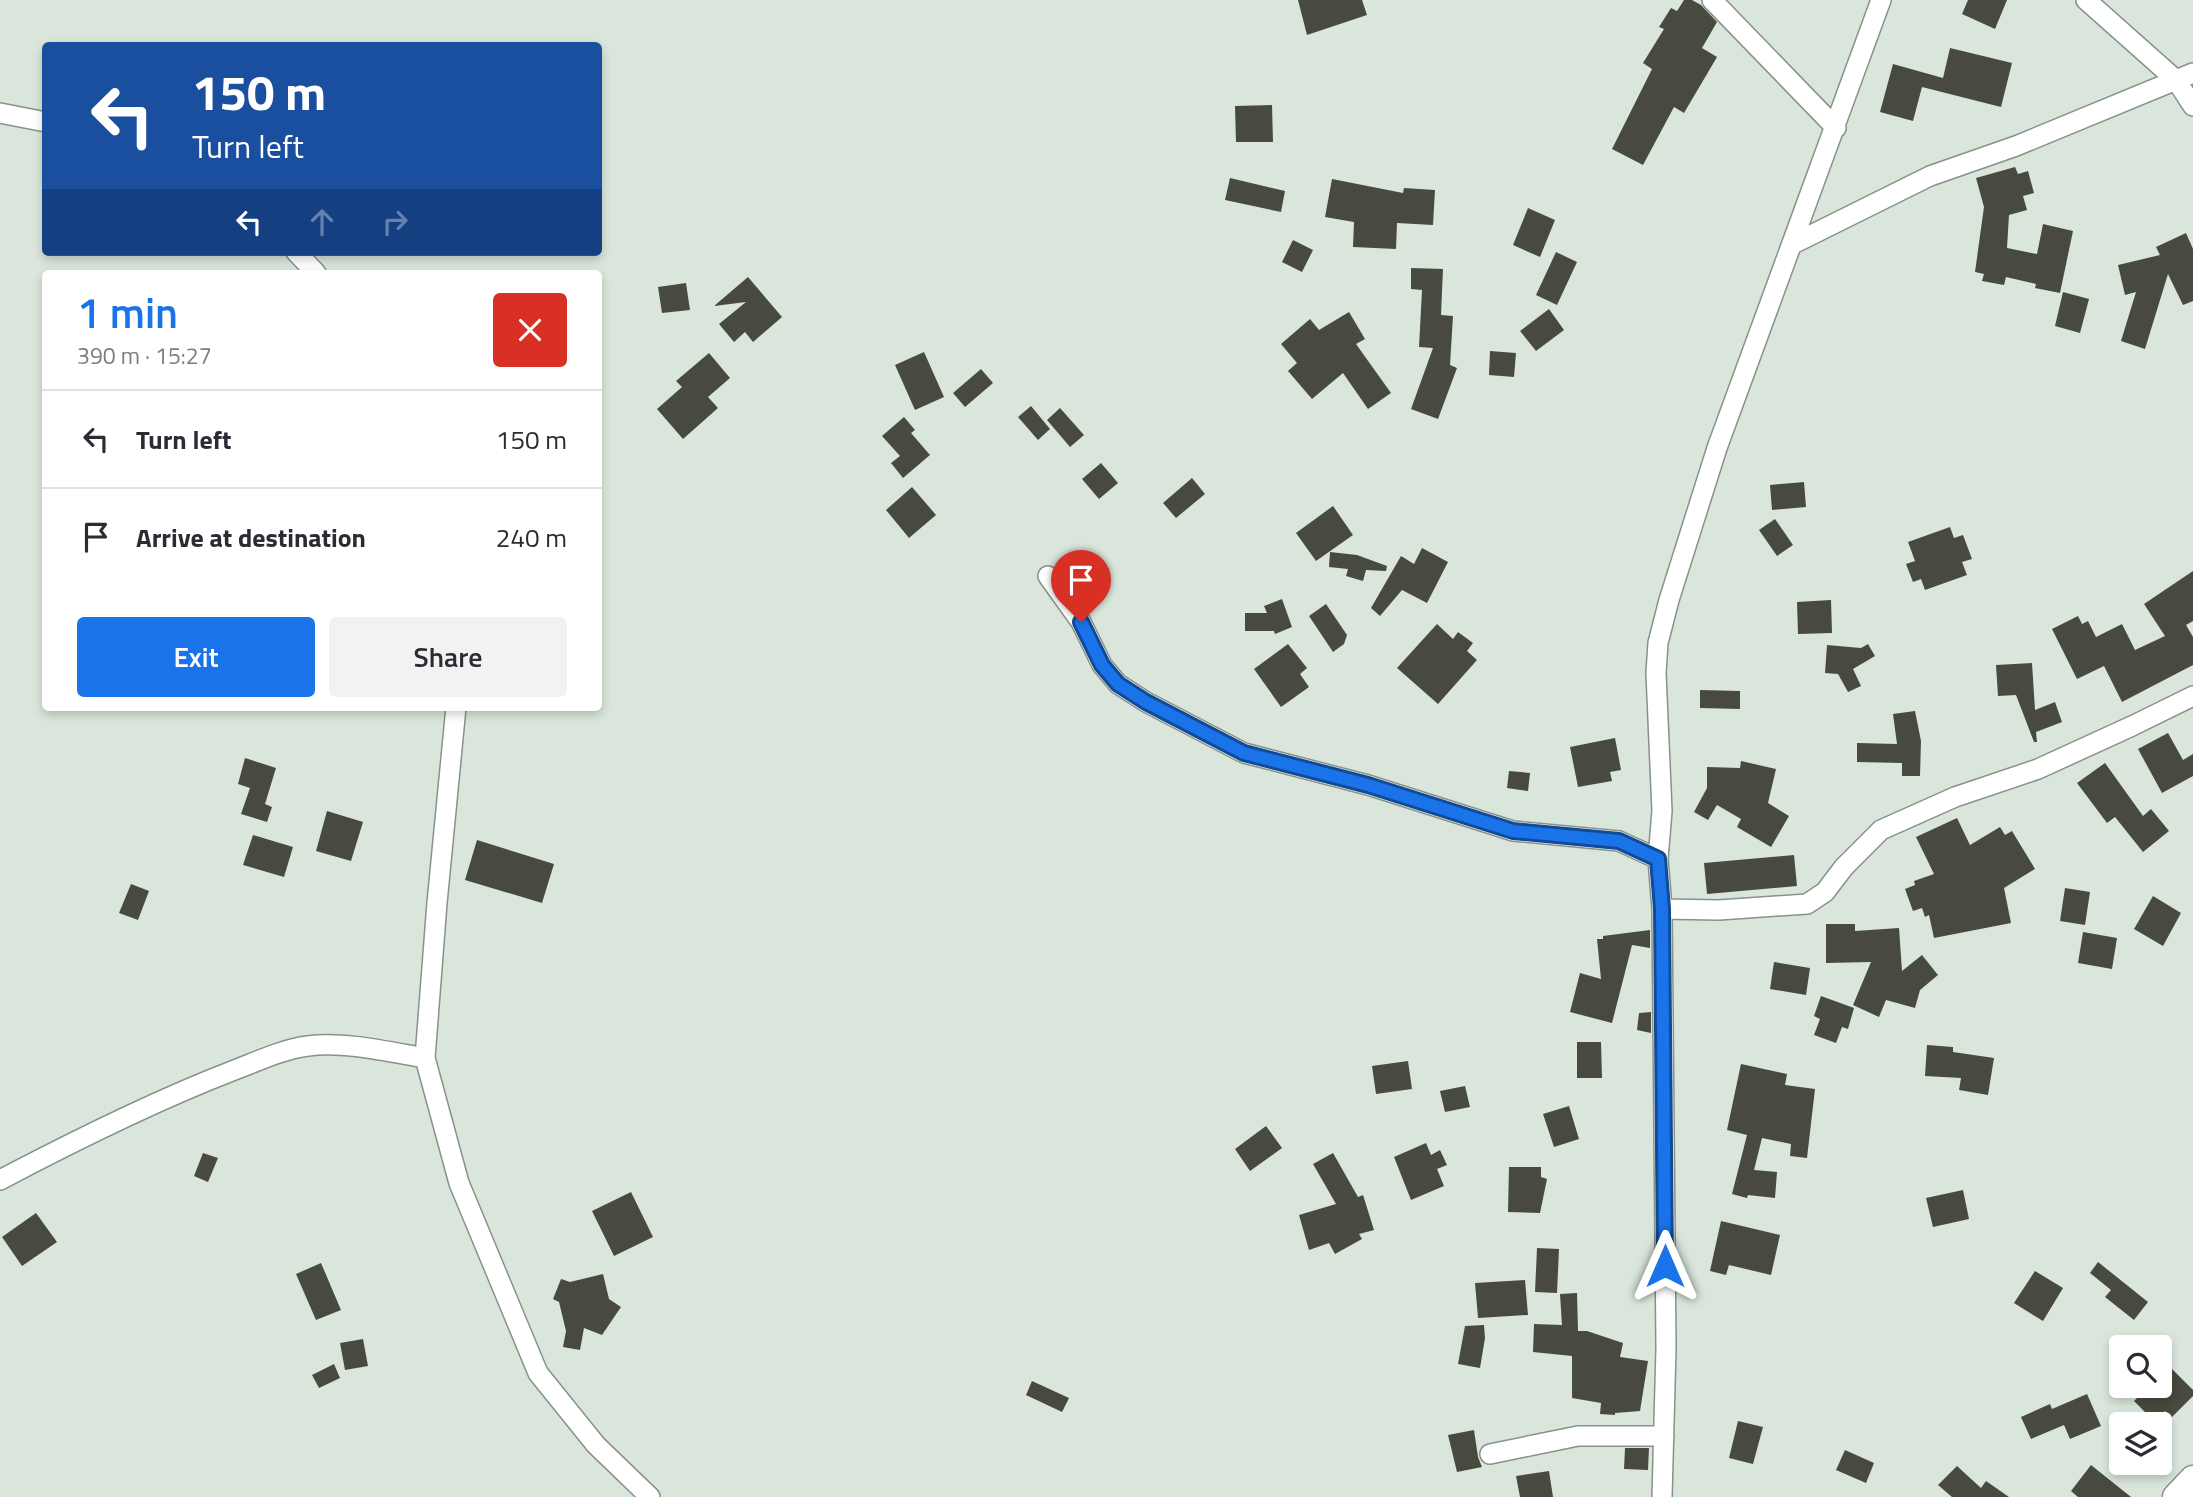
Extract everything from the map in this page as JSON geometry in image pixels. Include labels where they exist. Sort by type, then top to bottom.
[{"type":"street","points":[[1712,0],[1836,128]]},
{"type":"street","points":[[1662,1497],[1666,1348],[1662,909],[1658,859],[1662,811],[1656,673],[1658,643],[1717,448],[1881,0]]},
{"type":"street","points":[[2086,0],[2185,77],[2193,106]]},
{"type":"street","points":[[1793,244],[1930,176],[2016,146],[2185,77]]},
{"type":"street","points":[[0,113],[42,121]]},
{"type":"street","points":[[300,256],[313,270]]},
{"type":"street","points":[[1048,576],[1081,622],[1102,665],[1118,684],[1146,702],[1244,753],[1368,785],[1513,831],[1619,841],[1658,859]]},
{"type":"street","points":[[1662,909],[1718,910],[1807,904],[1825,892],[1844,867],[1881,830],[1955,797],[2038,769],[2193,696]]},
{"type":"street","points":[[456,711],[425,1058],[458,1183],[538,1373],[596,1445],[650,1497]]},
{"type":"street","points":[[0,1180],[182,1091],[273,1056],[308,1046],[366,1048],[425,1058]]},
{"type":"street","points":[[1490,1454],[1578,1436],[1664,1436]]},
{"type":"street","points":[[2176,1497],[2193,1479]]},
{"type":"building","points":[[1298,0],[1362,0],[1367,15],[1307,35]]},
{"type":"building","points":[[1684,0],[1692,0],[1701,5],[1717,22],[1702,48],[1717,57],[1684,113],[1674,107],[1643,165],[1612,149],[1652,69],[1643,63],[1664,29],[1659,27],[1671,8],[1677,11]]},
{"type":"building","points":[[1968,0],[2007,0],[1995,29],[1962,14]]},
{"type":"building","points":[[1950,48],[2012,63],[2001,107],[1922,87],[1913,121],[1880,112],[1893,64],[1943,78]]},
{"type":"building","points":[[1272,105],[1273,142],[1236,142],[1235,106]]},
{"type":"building","points":[[2015,167],[2018,174],[2028,171],[2034,193],[2023,196],[2027,210],[2009,215],[2007,248],[2037,254],[2043,224],[2073,231],[2060,293],[2035,288],[2036,284],[2006,277],[2004,285],[1982,281],[1984,274],[1975,272],[1984,207],[1976,178]]},
{"type":"building","points":[[1230,178],[1285,191],[1281,212],[1225,200]]},
{"type":"building","points":[[1332,179],[1403,193],[1404,188],[1435,190],[1433,225],[1397,223],[1396,249],[1353,247],[1354,222],[1325,217]]},
{"type":"building","points":[[1528,208],[1555,220],[1540,257],[1513,245]]},
{"type":"building","points":[[2186,233],[2193,249],[2193,301],[2183,305],[2168,274],[2145,349],[2121,341],[2136,292],[2125,295],[2118,265],[2160,255],[2156,247]]},
{"type":"building","points":[[1293,240],[1313,250],[1302,272],[1282,262]]},
{"type":"building","points":[[1556,252],[1577,262],[1557,305],[1536,295]]},
{"type":"building","points":[[1411,268],[1443,269],[1441,315],[1453,316],[1450,365],[1457,368],[1438,419],[1411,409],[1433,348],[1419,347],[1422,290],[1411,289]]},
{"type":"building","points":[[748,277],[782,317],[753,342],[745,332],[734,342],[719,324],[746,302],[714,306]]},
{"type":"building","points":[[686,283],[690,310],[662,313],[658,287]]},
{"type":"building","points":[[2063,292],[2089,299],[2080,333],[2055,326]]},
{"type":"building","points":[[1549,309],[1564,330],[1536,351],[1520,331]]},
{"type":"building","points":[[1349,312],[1365,339],[1356,344],[1391,393],[1368,409],[1343,373],[1312,399],[1288,371],[1297,363],[1281,344],[1310,319],[1319,330]]},
{"type":"building","points":[[1490,351],[1516,353],[1514,377],[1489,375]]},
{"type":"building","points":[[924,352],[944,397],[915,410],[895,365]]},
{"type":"building","points":[[709,353],[730,378],[708,397],[718,408],[683,439],[657,409],[682,387],[676,381]]},
{"type":"building","points":[[981,369],[993,383],[965,407],[953,393]]},
{"type":"building","points":[[1031,406],[1050,429],[1038,440],[1018,417]]},
{"type":"building","points":[[1060,408],[1084,435],[1070,447],[1047,420]]},
{"type":"building","points":[[904,417],[915,430],[911,433],[930,455],[903,478],[891,463],[900,456],[882,436]]},
{"type":"building","points":[[1101,463],[1118,483],[1099,499],[1082,479]]},
{"type":"building","points":[[1192,478],[1205,494],[1176,518],[1163,503]]},
{"type":"building","points":[[1804,482],[1806,507],[1772,510],[1770,485]]},
{"type":"building","points":[[912,487],[936,515],[909,538],[886,510]]},
{"type":"building","points":[[1333,506],[1353,535],[1316,561],[1296,533]]},
{"type":"building","points":[[1775,519],[1793,545],[1777,556],[1759,530]]},
{"type":"building","points":[[1950,527],[1954,538],[1963,535],[1972,559],[1962,562],[1967,575],[1925,590],[1921,579],[1913,582],[1906,564],[1915,561],[1908,542]]},
{"type":"building","points":[[1422,548],[1448,562],[1427,603],[1402,590],[1380,616],[1371,608],[1401,556],[1414,564]]},
{"type":"building","points":[[1330,552],[1357,555],[1387,566],[1386,571],[1366,570],[1363,581],[1346,576],[1348,569],[1329,567]]},
{"type":"building","points":[[2193,571],[2193,621],[2186,625],[2193,637],[2193,665],[2122,702],[2104,666],[2077,679],[2052,629],[2078,616],[2082,624],[2088,621],[2096,637],[2122,624],[2135,650],[2165,636],[2144,604]]},
{"type":"building","points":[[1282,599],[1292,627],[1275,634],[1274,631],[1245,631],[1245,613],[1267,613],[1264,606]]},
{"type":"building","points":[[1831,600],[1832,633],[1798,634],[1797,602]]},
{"type":"building","points":[[1326,604],[1347,635],[1344,644],[1333,652],[1309,616]]},
{"type":"building","points":[[1437,624],[1453,639],[1458,632],[1473,643],[1467,651],[1477,660],[1438,704],[1397,668]]},
{"type":"building","points":[[1288,644],[1307,668],[1300,674],[1309,687],[1281,707],[1254,669]]},
{"type":"building","points":[[1868,644],[1875,656],[1853,669],[1861,686],[1848,692],[1838,674],[1825,673],[1827,645],[1861,648]]},
{"type":"building","points":[[2032,663],[2035,710],[2055,702],[2062,722],[2036,732],[2037,742],[2034,742],[2016,695],[1998,696],[1996,665]]},
{"type":"building","points":[[1700,690],[1740,691],[1740,709],[1700,708]]},
{"type":"building","points":[[1915,711],[1921,741],[1920,776],[1902,776],[1902,763],[1857,762],[1857,743],[1897,744],[1893,714]]},
{"type":"building","points":[[2168,733],[2183,760],[2193,754],[2193,776],[2162,793],[2138,749]]},
{"type":"building","points":[[1615,738],[1621,770],[1610,772],[1612,781],[1578,787],[1570,747]]},
{"type":"building","points":[[245,758],[276,768],[265,804],[272,807],[267,822],[241,814],[250,788],[238,784]]},
{"type":"building","points":[[1741,761],[1776,769],[1768,803],[1789,816],[1771,847],[1737,827],[1741,819],[1717,805],[1708,820],[1694,812],[1707,788],[1707,767],[1740,768]]},
{"type":"building","points":[[2105,763],[2143,816],[2151,809],[2169,831],[2143,852],[2115,817],[2107,823],[2077,783]]},
{"type":"building","points":[[1509,771],[1530,773],[1528,791],[1507,788]]},
{"type":"building","points":[[327,811],[363,822],[351,861],[316,851]]},
{"type":"building","points":[[1957,818],[1970,845],[2000,827],[2005,835],[2012,831],[2035,869],[2004,888],[2011,923],[1934,938],[1929,915],[1925,917],[1922,908],[1913,911],[1905,889],[1915,885],[1914,881],[1934,874],[1916,837]]},
{"type":"building","points":[[253,835],[293,847],[284,877],[243,865]]},
{"type":"building","points":[[477,840],[554,864],[542,903],[465,880]]},
{"type":"building","points":[[1794,855],[1797,886],[1707,894],[1704,863]]},
{"type":"building","points":[[131,884],[149,891],[138,920],[119,913]]},
{"type":"building","points":[[2065,888],[2090,892],[2085,925],[2060,921]]},
{"type":"building","points":[[2153,896],[2181,913],[2163,946],[2134,929]]},
{"type":"building","points":[[1826,924],[1855,924],[1855,931],[1899,928],[1902,971],[1922,955],[1938,975],[1920,990],[1915,1008],[1886,1000],[1879,1017],[1853,1005],[1871,962],[1826,963]]},
{"type":"building","points":[[1650,930],[1650,948],[1632,945],[1612,1023],[1570,1012],[1580,973],[1601,979],[1597,939]]},
{"type":"building","points":[[2083,932],[2117,938],[2112,969],[2078,963]]},
{"type":"building","points":[[1774,962],[1810,968],[1806,995],[1770,989]]},
{"type":"building","points":[[1821,996],[1854,1008],[1848,1029],[1842,1027],[1836,1043],[1814,1035],[1820,1019],[1814,1016]]},
{"type":"building","points":[[1651,1012],[1651,1033],[1637,1030],[1639,1013]]},
{"type":"building","points":[[1577,1042],[1601,1042],[1602,1078],[1577,1078]]},
{"type":"building","points":[[1927,1045],[1953,1047],[1953,1052],[1994,1058],[1988,1095],[1959,1090],[1961,1078],[1925,1076]]},
{"type":"building","points":[[1408,1061],[1412,1089],[1376,1094],[1372,1066]]},
{"type":"building","points":[[1741,1064],[1787,1074],[1785,1085],[1815,1089],[1807,1158],[1790,1156],[1791,1144],[1762,1138],[1754,1170],[1777,1172],[1775,1198],[1748,1195],[1747,1198],[1732,1194],[1747,1135],[1727,1130]]},
{"type":"building","points":[[1465,1086],[1470,1107],[1445,1112],[1440,1091]]},
{"type":"building","points":[[1569,1106],[1579,1139],[1554,1147],[1543,1114]]},
{"type":"building","points":[[1266,1126],[1282,1148],[1250,1171],[1235,1149]]},
{"type":"building","points":[[1426,1143],[1431,1155],[1440,1150],[1447,1165],[1437,1169],[1444,1186],[1411,1200],[1394,1157]]},
{"type":"building","points":[[203,1153],[218,1158],[208,1182],[194,1176]]},
{"type":"building","points":[[1333,1153],[1358,1197],[1363,1195],[1374,1230],[1359,1234],[1362,1239],[1335,1254],[1329,1243],[1309,1250],[1299,1215],[1336,1204],[1313,1164]]},
{"type":"building","points":[[1509,1167],[1541,1167],[1541,1177],[1547,1179],[1540,1213],[1508,1212]]},
{"type":"building","points":[[1963,1190],[1969,1219],[1933,1227],[1926,1198]]},
{"type":"building","points":[[631,1192],[653,1237],[614,1256],[592,1211]]},
{"type":"building","points":[[36,1213],[57,1242],[22,1266],[2,1237]]},
{"type":"building","points":[[1721,1221],[1780,1235],[1771,1275],[1729,1265],[1726,1275],[1710,1271]]},
{"type":"building","points":[[1537,1248],[1559,1249],[1557,1293],[1535,1292]]},
{"type":"building","points":[[2098,1262],[2148,1302],[2134,1320],[2105,1297],[2111,1290],[2090,1273]]},
{"type":"building","points":[[321,1263],[341,1310],[316,1320],[296,1274]]},
{"type":"building","points":[[2035,1271],[2063,1288],[2043,1321],[2014,1303]]},
{"type":"building","points":[[603,1274],[609,1299],[621,1307],[602,1335],[584,1328],[580,1350],[563,1347],[566,1331],[559,1302],[553,1299],[561,1279],[570,1282]]},
{"type":"building","points":[[1525,1280],[1528,1315],[1478,1318],[1475,1283]]},
{"type":"building","points":[[1577,1293],[1578,1331],[1587,1331],[1623,1343],[1620,1357],[1648,1361],[1640,1411],[1615,1415],[1600,1414],[1601,1403],[1572,1398],[1572,1356],[1533,1352],[1534,1324],[1562,1325],[1560,1294]]},
{"type":"building","points":[[1484,1325],[1485,1338],[1480,1368],[1458,1364],[1465,1326]]},
{"type":"building","points":[[363,1339],[368,1366],[345,1370],[340,1343]]},
{"type":"building","points":[[334,1364],[340,1378],[319,1388],[312,1375]]},
{"type":"building","points":[[2172,1369],[2193,1390],[2193,1396],[2172,1417],[2172,1412],[2145,1412],[2134,1401],[2137,1398],[2172,1398]]},
{"type":"building","points":[[1032,1381],[1069,1398],[1062,1412],[1026,1395]]},
{"type":"building","points":[[2087,1394],[2101,1426],[2070,1439],[2064,1425],[2031,1439],[2021,1417],[2050,1404],[2052,1409]]},
{"type":"building","points":[[1738,1421],[1763,1427],[1753,1464],[1729,1458]]},
{"type":"building","points":[[1474,1430],[1482,1467],[1457,1472],[1448,1435]]},
{"type":"building","points":[[1625,1448],[1649,1448],[1648,1470],[1624,1469]]},
{"type":"building","points":[[1845,1450],[1874,1463],[1866,1483],[1836,1470]]},
{"type":"building","points":[[2091,1465],[2131,1497],[2078,1497],[2071,1491]]},
{"type":"building","points":[[1957,1466],[1981,1488],[1986,1481],[2009,1497],[1952,1497],[1938,1485]]},
{"type":"building","points":[[1549,1471],[1553,1497],[1520,1497],[1516,1476]]},
{"type":"route","points":[[1081,622],[1102,665],[1118,684],[1146,702],[1244,753],[1368,785],[1513,831],[1619,841],[1658,859],[1662,909],[1665,1266]]}]
